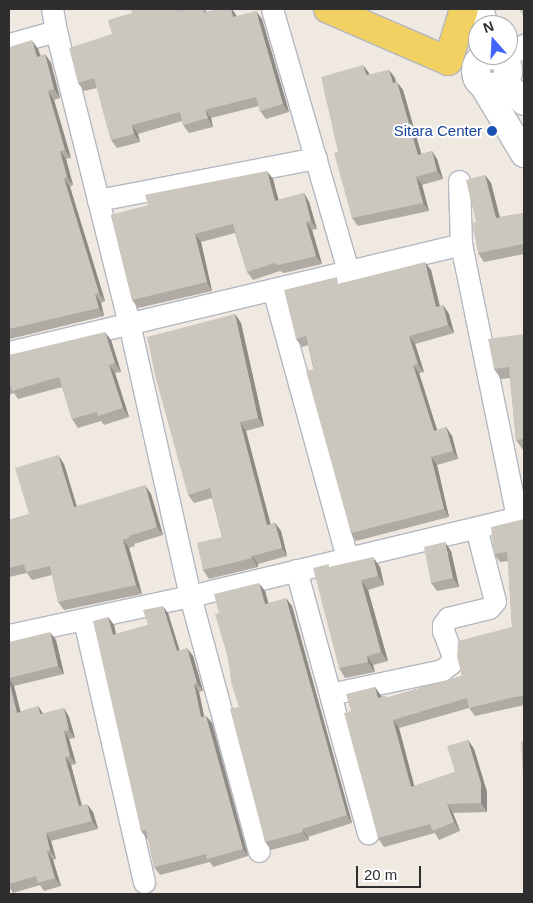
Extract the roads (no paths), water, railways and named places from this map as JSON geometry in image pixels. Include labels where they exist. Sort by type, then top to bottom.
[{"type":"main road","points":[[330,9],[448,62],[503,68]]},
{"type":"main road","points":[[448,62],[464,9]]},
{"type":"street","points":[[52,9],[128,323],[190,596],[259,851]]},
{"type":"street","points":[[272,9],[348,271]]},
{"type":"street","points":[[9,44],[56,31]]},
{"type":"street","points":[[503,68],[524,102]]},
{"type":"street","points":[[503,68],[524,154]]},
{"type":"street","points":[[98,200],[316,158]]},
{"type":"street","points":[[9,635],[190,596],[521,517],[461,244],[459,180]]},
{"type":"street","points":[[9,352],[461,244]]},
{"type":"street","points":[[273,288],[347,558]]},
{"type":"street","points":[[330,694],[442,670],[451,663],[452,654],[443,631],[443,625],[448,618],[489,608],[495,601],[476,528]]},
{"type":"street","points":[[296,570],[368,833]]},
{"type":"street","points":[[84,620],[144,882]]},
{"type":"place","name":"Sitara Center","points":[[492,131]]}]
